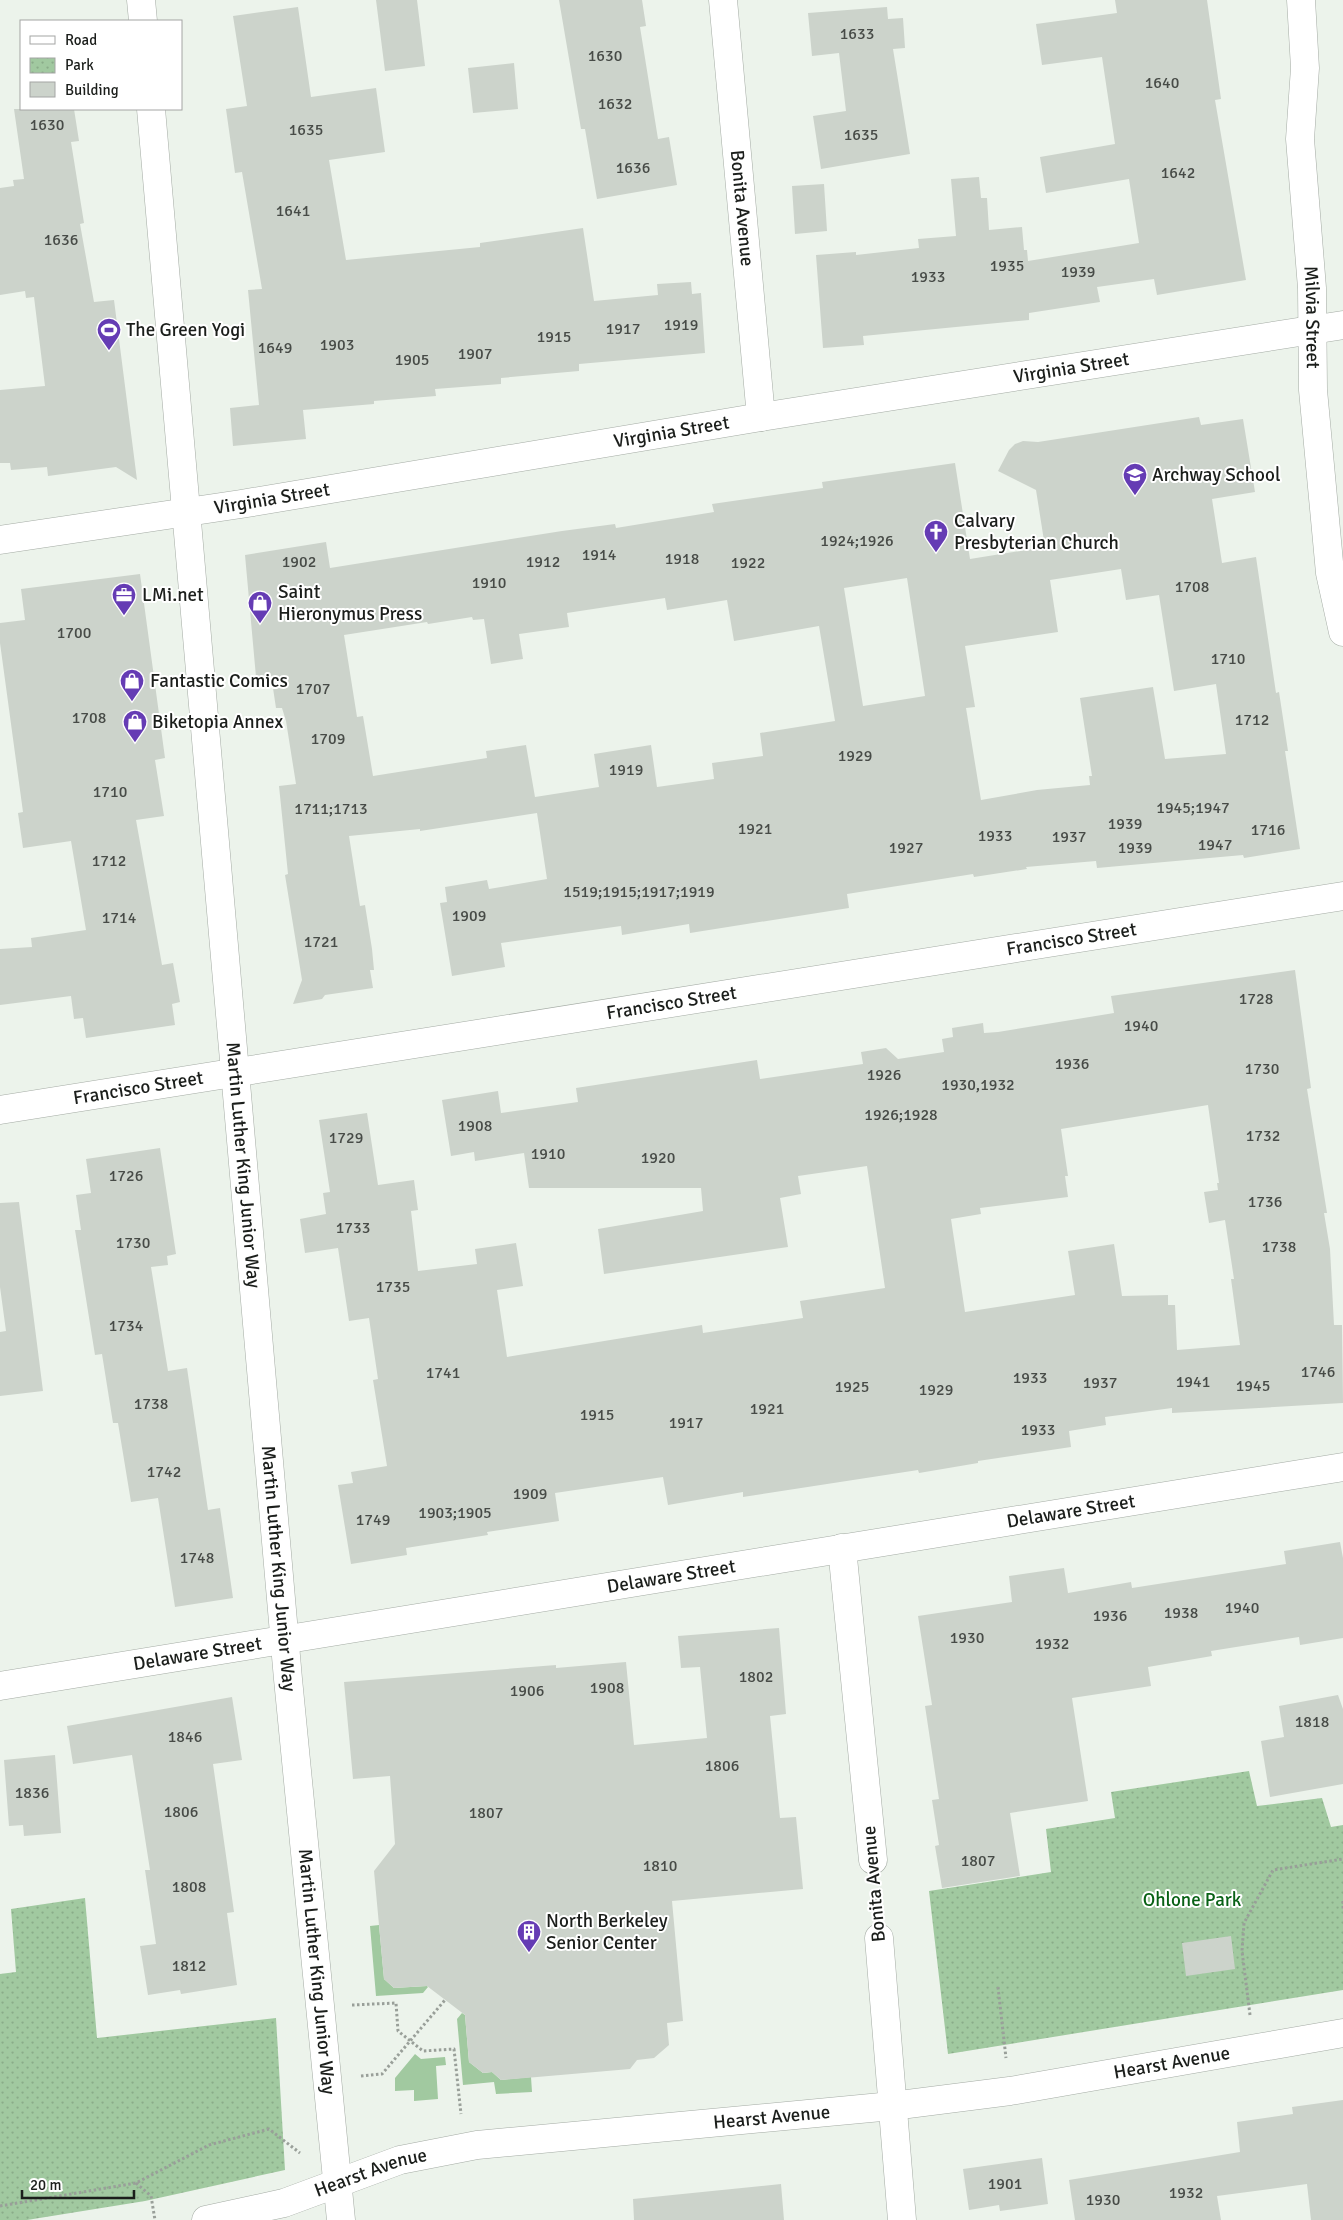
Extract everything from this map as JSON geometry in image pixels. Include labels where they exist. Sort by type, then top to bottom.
[{"type":"street","points":[[141,0],[143,20]]},
{"type":"street","name":"Bonita Avenue","points":[[723,0],[761,417]]},
{"type":"street","name":"Milvia Street","points":[[1301,0],[1305,68],[1300,139],[1312,288],[1313,390],[1330,573],[1343,632]]},
{"type":"street","name":"Martin Luther King Junior Way","points":[[151,110],[285,1639],[322,2007],[341,2220]]},
{"type":"street","name":"Virginia Street","points":[[0,540],[761,417],[1343,326]]},
{"type":"street","name":"Francisco Street","points":[[0,1110],[1343,896]]},
{"type":"street","name":"Delaware Street","points":[[0,1686],[1343,1467]]},
{"type":"street","name":"Bonita Avenue","points":[[842,1548],[872,1860]]},
{"type":"street","name":"Bonita Avenue","points":[[879,1938],[902,2220]]},
{"type":"street","name":"Hearst Avenue","points":[[206,2220],[284,2203],[400,2160],[466,2147],[892,2106],[1010,2090],[1343,2033]]},
{"type":"path","points":[[1255,2048],[1242,1951],[1244,1923],[1273,1870],[1343,1859]]},
{"type":"path","name":"Bonita Avenue","points":[[872,1860],[879,1938]]},
{"type":"path","points":[[1343,1901],[1343,1910]]},
{"type":"path","points":[[998,1987],[1010,2090]]},
{"type":"path","points":[[392,2064],[445,2000]]},
{"type":"path","points":[[322,2007],[396,2002],[398,2031],[410,2041],[423,2051],[454,2049],[458,2095],[466,2147]]},
{"type":"path","points":[[0,2206],[136,2184],[209,2145],[269,2129],[338,2182]]},
{"type":"path","points":[[136,2184],[151,2196],[155,2220]]},
{"type":"green space","name":"Ohlone Park","points":[[1249,1771],[1257,1806],[1322,1798],[1331,1827],[1343,1825],[1343,1990],[948,2054],[929,1891],[1051,1872],[1046,1829],[1115,1818],[1111,1792]]},
{"type":"green space","points":[[85,1898],[97,2038],[276,2018],[285,2170],[145,2201],[27,2220],[0,2220],[0,1974],[16,1972],[11,1909]]},
{"type":"green space","points":[[379,1925],[384,1979],[394,1988],[427,1986],[423,1993],[376,1996],[370,1926]]},
{"type":"green space","points":[[462,2013],[465,2015],[469,2062],[483,2073],[492,2072],[501,2080],[531,2077],[532,2092],[496,2094],[494,2082],[463,2085],[457,2019]]},
{"type":"green space","points":[[415,2054],[421,2059],[445,2057],[446,2065],[436,2066],[438,2099],[414,2101],[414,2090],[395,2091],[395,2078]]},
{"type":"building","points":[[376,0],[417,0],[425,66],[385,71]]},
{"type":"building","points":[[559,0],[642,0],[646,26],[640,27],[658,139],[669,137],[677,185],[597,199],[585,129],[581,129]]},
{"type":"building","points":[[1115,0],[1207,0],[1221,99],[1215,100],[1246,280],[1157,295],[1154,279],[1097,287],[1100,302],[1029,313],[1029,320],[863,336],[864,345],[823,348],[816,255],[856,252],[856,255],[919,248],[918,239],[956,236],[951,179],[979,177],[981,198],[987,198],[989,230],[1022,227],[1024,250],[1027,250],[1028,261],[1139,243],[1129,179],[1046,193],[1040,157],[1115,144],[1102,57],[1042,65],[1036,24],[1117,13]]},
{"type":"building","points":[[298,7],[311,97],[376,88],[385,152],[329,160],[346,260],[480,247],[480,243],[583,228],[594,301],[658,295],[657,284],[691,282],[692,294],[701,293],[705,353],[579,364],[579,371],[501,378],[501,384],[435,389],[436,396],[374,401],[374,404],[303,410],[306,439],[233,446],[230,408],[259,405],[248,290],[262,289],[242,172],[235,173],[226,109],[247,106],[233,16]]},
{"type":"building","points":[[887,7],[888,19],[903,18],[905,48],[893,49],[910,154],[821,169],[813,116],[846,111],[839,53],[812,56],[808,13]]},
{"type":"building","points":[[514,63],[518,109],[473,113],[468,68]]},
{"type":"building","points":[[14,109],[74,110],[79,141],[71,142],[84,223],[80,224],[94,302],[114,300],[137,480],[116,467],[48,476],[47,467],[11,470],[10,463],[0,463],[0,390],[45,386],[34,297],[26,298],[25,291],[0,295],[0,188],[14,186],[13,180],[24,179]]},
{"type":"building","points":[[824,184],[827,231],[795,234],[792,186]]},
{"type":"building","points":[[1199,417],[1201,425],[1243,419],[1255,492],[1212,499],[1222,563],[1256,557],[1276,693],[1279,692],[1288,751],[1285,751],[1300,849],[1244,858],[1243,855],[1097,868],[1096,861],[1026,867],[1027,869],[974,877],[973,874],[847,894],[849,908],[690,933],[689,924],[622,935],[621,926],[501,943],[505,967],[452,976],[440,903],[447,902],[445,887],[487,880],[489,889],[547,879],[537,813],[420,831],[420,829],[349,836],[360,906],[365,905],[372,949],[374,970],[370,970],[373,988],[325,995],[322,999],[293,1004],[302,980],[285,875],[288,874],[279,786],[296,784],[286,721],[282,708],[276,708],[271,675],[256,677],[245,555],[326,542],[330,568],[562,531],[615,524],[616,528],[714,512],[712,504],[823,488],[822,482],[955,463],[970,559],[1045,547],[1036,490],[998,471],[1009,450],[1015,444],[1023,441],[1038,442]],"holes":[[[1121,569],[1126,600],[1159,595],[1174,691],[1216,684],[1226,754],[1165,759],[1153,687],[1080,698],[1092,776],[1089,776],[1090,785],[1037,790],[981,800],[966,708],[975,707],[965,646],[1058,632],[1050,580]],[[907,578],[925,696],[863,706],[844,588]],[[665,598],[667,610],[727,600],[734,641],[819,626],[835,721],[760,733],[763,756],[712,763],[714,779],[657,787],[651,745],[594,754],[599,787],[535,797],[526,745],[486,751],[487,758],[373,776],[363,716],[357,717],[344,635],[427,622],[428,624],[472,617],[473,620],[484,619],[491,664],[523,659],[519,634],[569,627],[567,613]]]},
{"type":"building","points":[[140,574],[165,758],[155,760],[164,816],[136,820],[162,965],[173,963],[180,1002],[172,1004],[175,1025],[86,1038],[83,1018],[74,1019],[71,996],[0,1005],[0,949],[32,947],[31,938],[86,930],[71,841],[23,848],[18,813],[23,812],[0,643],[0,623],[25,620],[21,589]]},
{"type":"building","points":[[1295,970],[1311,1088],[1307,1089],[1327,1213],[1324,1213],[1330,1249],[1334,1325],[1342,1325],[1343,1403],[1172,1413],[1172,1408],[1105,1417],[1106,1425],[1069,1431],[1071,1447],[978,1461],[978,1463],[919,1473],[918,1470],[743,1497],[743,1492],[668,1505],[663,1477],[555,1493],[559,1521],[487,1532],[488,1535],[406,1548],[407,1555],[351,1564],[338,1485],[353,1483],[351,1472],[387,1466],[373,1380],[378,1379],[369,1318],[349,1321],[338,1248],[305,1253],[300,1219],[326,1214],[323,1193],[330,1192],[319,1120],[367,1113],[378,1185],[414,1180],[418,1210],[411,1211],[418,1271],[477,1264],[475,1249],[516,1243],[523,1286],[497,1290],[507,1357],[702,1325],[703,1333],[803,1318],[800,1301],[885,1288],[867,1166],[798,1176],[801,1194],[780,1198],[788,1247],[604,1274],[598,1229],[703,1211],[701,1188],[529,1188],[524,1153],[475,1161],[474,1152],[451,1156],[442,1100],[498,1091],[501,1113],[578,1102],[576,1088],[757,1060],[760,1079],[863,1064],[861,1052],[886,1048],[898,1059],[944,1052],[942,1039],[953,1037],[952,1028],[983,1023],[984,1033],[998,1032],[1114,1013],[1111,996]],"holes":[[[1208,1105],[1219,1183],[1217,1183],[1218,1190],[1204,1192],[1209,1223],[1225,1220],[1234,1279],[1231,1279],[1240,1345],[1177,1350],[1175,1305],[1168,1305],[1168,1295],[1122,1296],[1114,1244],[1068,1251],[1075,1295],[965,1312],[951,1219],[981,1214],[980,1208],[1068,1197],[1065,1176],[1068,1176],[1061,1129]]]},
{"type":"building","points":[[160,1148],[176,1254],[167,1256],[168,1265],[151,1267],[168,1371],[187,1368],[208,1510],[220,1508],[233,1598],[175,1607],[158,1498],[131,1502],[118,1423],[113,1423],[102,1354],[95,1355],[75,1230],[81,1230],[76,1195],[91,1193],[86,1159]]},
{"type":"building","points":[[19,1202],[43,1391],[0,1396],[0,1332],[6,1331],[0,1287],[0,1203]]},
{"type":"building","points":[[1340,1542],[1343,1558],[1343,1638],[1300,1645],[1299,1637],[1211,1651],[1212,1656],[1148,1667],[1151,1686],[1072,1698],[1088,1801],[1010,1813],[1020,1876],[942,1888],[935,1846],[939,1845],[932,1800],[939,1799],[925,1706],[932,1705],[918,1616],[1012,1602],[1009,1576],[1064,1568],[1068,1593],[1131,1582],[1132,1588],[1286,1564],[1284,1551]]},
{"type":"building","points":[[779,1628],[786,1714],[770,1716],[780,1818],[796,1817],[803,1889],[672,1901],[683,2021],[667,2023],[669,2045],[654,2058],[637,2060],[630,2069],[501,2080],[492,2072],[483,2073],[469,2062],[465,2015],[427,1986],[394,1988],[384,1979],[374,1871],[395,1844],[390,1776],[353,1779],[344,1682],[556,1665],[556,1668],[626,1662],[634,1745],[707,1738],[700,1667],[681,1668],[678,1636]]},
{"type":"building","points":[[1338,1695],[1343,1709],[1343,1784],[1270,1797],[1261,1741],[1284,1737],[1279,1706]]},
{"type":"building","points":[[232,1697],[242,1760],[213,1764],[234,1912],[227,1913],[237,1985],[181,1994],[180,1990],[148,1995],[140,1946],[156,1944],[145,1870],[150,1870],[132,1755],[73,1764],[67,1726]]},
{"type":"building","points":[[55,1755],[61,1833],[24,1836],[23,1825],[9,1826],[4,1760]]},
{"type":"building","points":[[1231,1936],[1235,1969],[1186,1976],[1182,1943]]},
{"type":"building","points":[[1343,2100],[1343,2220],[1311,2220],[1307,2184],[1217,2196],[1221,2220],[1075,2220],[1069,2180],[1240,2152],[1237,2122],[1293,2114],[1292,2107]]},
{"type":"building","points":[[1042,2158],[1048,2204],[1000,2211],[999,2205],[969,2210],[963,2169]]},
{"type":"building","points":[[781,2184],[784,2220],[634,2220],[633,2199]]},
{"type":"place","name":"The Green Yogi","points":[[109,351]]},
{"type":"place","name":"Archway School","points":[[1135,496]]},
{"type":"place","name":"Calvary Presbyterian Church","points":[[936,553]]},
{"type":"place","name":"LMi.net","points":[[124,616]]},
{"type":"place","name":"Saint Hieronymus Press","points":[[260,624]]},
{"type":"place","name":"Fantastic Comics","points":[[132,702]]},
{"type":"place","name":"Biketopia Annex","points":[[135,743]]},
{"type":"place","name":"North Berkeley Senior Center","points":[[529,1953]]}]
